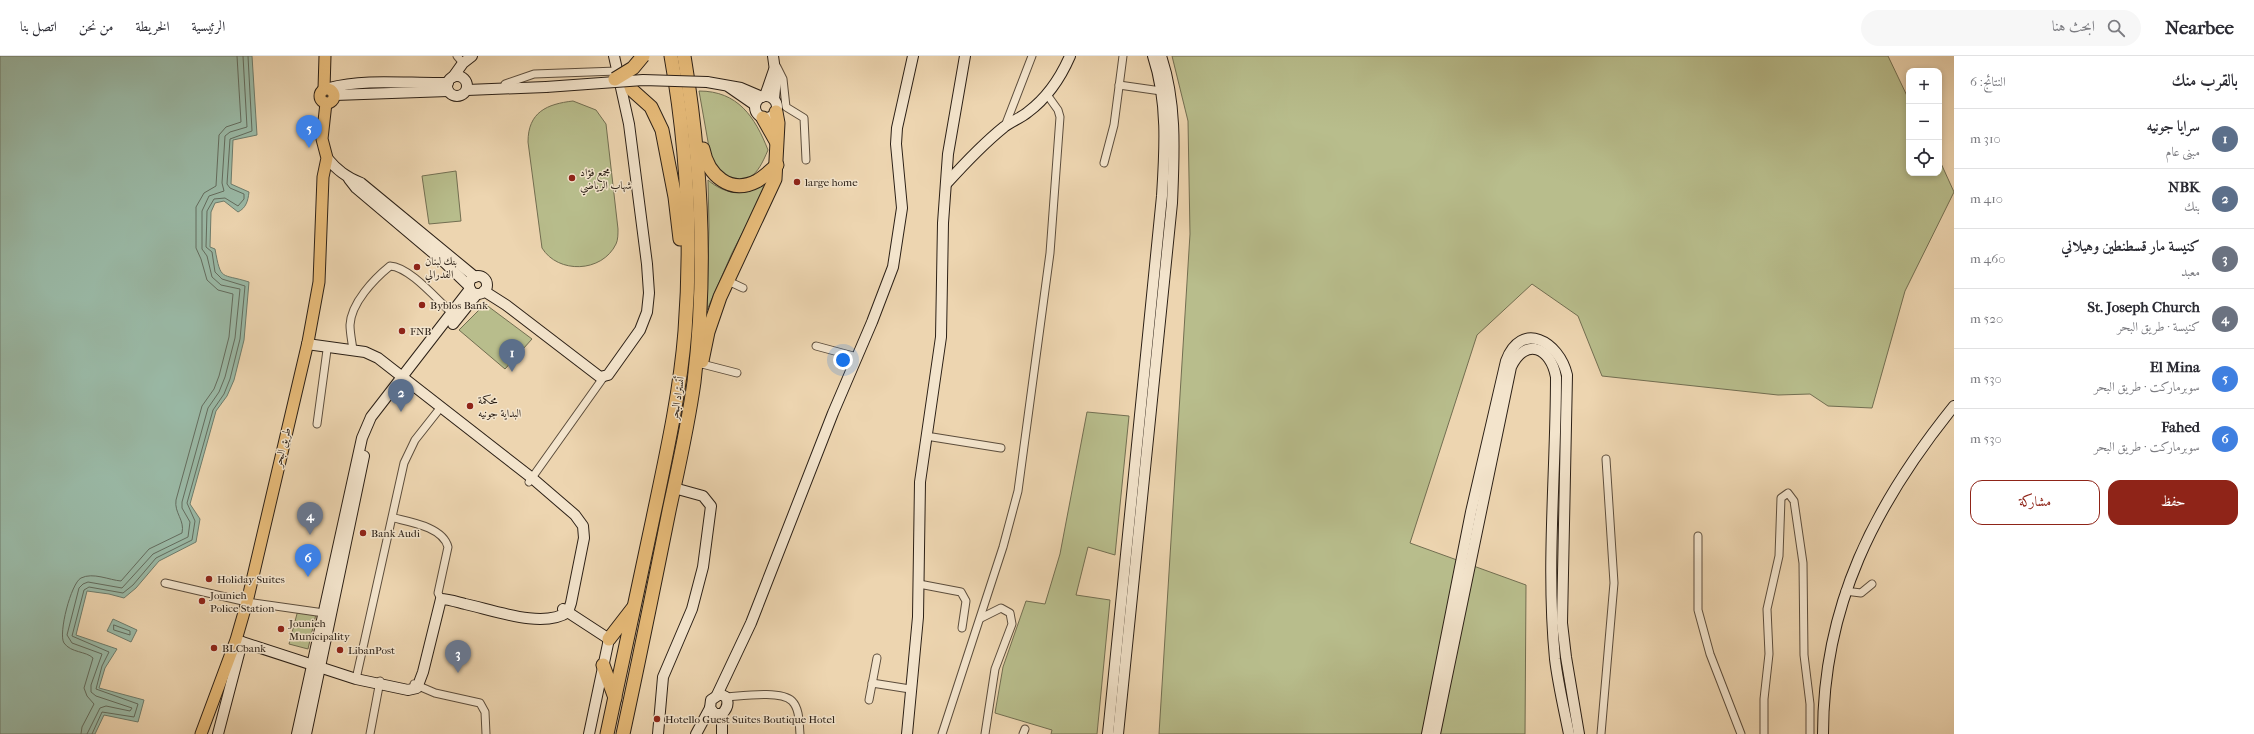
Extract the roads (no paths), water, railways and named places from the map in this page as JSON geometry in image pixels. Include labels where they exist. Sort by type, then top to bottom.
[{"type":"highway","points":[[643,56],[633,68],[621,78],[646,102],[658,120],[675,197],[682,257],[688,274]]},
{"type":"highway","name":"أتستراد البحر","points":[[607,734],[679,385],[688,274],[683,148],[671,56]]},
{"type":"highway","name":"أتستراد البحر","points":[[623,734],[674,488],[694,382],[701,283],[701,238],[698,164],[684,56]]},
{"type":"highway","points":[[694,382],[700,374],[708,332],[728,281],[771,190],[777,165],[776,141],[778,123],[766,102]]},
{"type":"highway","points":[[692,109],[698,114],[707,166],[719,179],[733,185],[749,184],[765,176],[777,165]]},
{"type":"highway","points":[[763,118],[776,141]]},
{"type":"highway","points":[[609,639],[634,607]]},
{"type":"highway","points":[[603,665],[615,698]]},
{"type":"main road","name":"طريق البحر","points":[[218,734],[247,602],[307,346],[319,282],[323,177],[326,156],[322,139],[330,94],[325,70],[325,56]]},
{"type":"main road","points":[[326,156],[336,169],[348,178],[356,188],[477,289],[498,295],[506,305],[554,343],[603,378],[608,375],[640,330],[647,312],[649,293],[647,264],[629,124],[621,78],[614,56]]},
{"type":"main road","points":[[696,734],[710,708],[711,700],[721,696],[833,413],[885,292],[893,267],[902,208],[896,144],[897,128],[913,56]]},
{"type":"main road","points":[[907,734],[910,689],[918,617],[918,518],[920,482],[941,337],[943,223],[950,140],[966,56]]},
{"type":"main road","points":[[947,183],[968,159],[1005,126],[1027,113],[1048,96],[1070,56]]},
{"type":"main road","points":[[1108,734],[1165,156],[1161,91],[1153,56]]},
{"type":"main road","points":[[1118,734],[1172,203],[1173,116],[1161,56]]},
{"type":"main road","points":[[450,84],[465,58]]},
{"type":"main road","points":[[450,84],[456,97],[463,95],[467,86],[465,58]]},
{"type":"main road","points":[[467,86],[544,85],[621,78],[707,82],[741,88],[766,102],[771,117],[763,118],[757,114],[766,102],[776,78],[774,62]]},
{"type":"main road","points":[[330,94],[450,84],[459,76],[467,86]]},
{"type":"main road","points":[[467,86],[505,84],[544,85]]},
{"type":"main road","points":[[296,734],[318,665],[324,613],[362,438],[371,417],[477,289],[483,279],[475,277],[361,183],[348,178]]},
{"type":"main road","points":[[475,277],[471,281],[477,289]]},
{"type":"main road","points":[[306,734],[318,665],[368,438],[375,420],[403,379],[452,313],[477,289]]},
{"type":"main road","points":[[1427,734],[1470,519],[1506,361],[1514,347],[1526,340],[1534,339],[1550,344],[1558,352],[1564,363],[1567,375],[1562,623],[1579,734]]},
{"type":"main road","points":[[307,346],[352,352],[378,358],[468,432],[531,480],[580,527],[566,611]]},
{"type":"main road","points":[[1435,734],[1511,367],[1518,355],[1529,350],[1540,350],[1551,359],[1556,377],[1551,564],[1555,660],[1569,734]]},
{"type":"main road","points":[[1823,734],[1823,703],[1826,671],[1835,625],[1845,591],[1862,548],[1897,485],[1928,438],[1954,406]]},
{"type":"main road","points":[[658,734],[663,677],[692,609],[703,567],[710,506],[703,496],[674,488]]},
{"type":"main road","points":[[239,641],[357,677],[380,682],[416,685],[427,645],[432,610],[439,596],[539,615],[555,614],[566,611],[609,639],[589,734]]},
{"type":"main road","name":"طريق البحر","points":[[201,734],[239,641]]},
{"type":"main road","points":[[721,696],[727,706],[722,714],[722,734]]},
{"type":"main road","points":[[710,708],[714,714],[722,714]]},
{"type":"street","points":[[1005,126],[1032,56]]},
{"type":"street","points":[[1104,163],[1114,125],[1123,56]]},
{"type":"street","points":[[774,62],[782,79],[786,107],[802,116],[806,122],[806,160]]},
{"type":"street","points":[[505,84],[534,74],[621,78]]},
{"type":"street","points":[[1119,85],[1161,91]]},
{"type":"street","points":[[942,734],[981,618],[1003,547],[1018,491],[1026,442],[1050,253],[1060,117],[1058,110],[1048,96]]},
{"type":"street","points":[[352,352],[350,324],[352,315],[363,296],[380,275],[390,266],[396,267],[416,279],[452,313]]},
{"type":"street","points":[[728,281],[743,288]]},
{"type":"street","points":[[816,346],[857,357]]},
{"type":"street","points":[[317,424],[332,349]]},
{"type":"street","points":[[702,364],[737,372]]},
{"type":"street","points":[[531,480],[603,378]]},
{"type":"street","points":[[357,677],[407,455],[415,440],[440,409]]},
{"type":"street","points":[[926,436],[1001,448]]},
{"type":"street","points":[[1601,734],[1614,583],[1606,458]]},
{"type":"street","points":[[1764,734],[1764,699],[1769,654],[1767,609],[1779,556],[1781,498],[1788,492],[1794,501],[1803,563],[1803,634],[1810,704],[1810,734]]},
{"type":"street","points":[[394,518],[438,533],[445,540],[448,547],[439,596]]},
{"type":"street","points":[[1698,536],[1698,610],[1710,654],[1742,734]]},
{"type":"street","points":[[165,583],[247,602],[324,613]]},
{"type":"street","points":[[919,584],[961,592],[966,601],[962,628]]},
{"type":"street","points":[[1845,591],[1861,593],[1872,584]]},
{"type":"street","points":[[981,618],[1000,608],[1010,614],[1012,624],[995,669],[985,734]]},
{"type":"street","points":[[869,700],[878,658]]},
{"type":"street","points":[[370,734],[380,682]]},
{"type":"street","points":[[872,683],[910,689]]},
{"type":"street","points":[[416,685],[435,693],[480,702],[485,712],[486,734]]},
{"type":"street","points":[[721,696],[773,695],[789,699],[797,709],[800,734]]},
{"type":"water","points":[[0,56],[252,56],[257,135],[233,140],[231,184],[249,192],[248,198],[245,206],[238,212],[224,201],[215,203],[211,212],[210,247],[215,249],[221,272],[228,276],[249,282],[244,340],[234,380],[227,396],[216,411],[190,504],[200,519],[196,542],[159,561],[136,588],[124,598],[87,591],[76,635],[117,649],[105,668],[99,688],[144,700],[138,722],[104,715],[95,734],[0,734]]},
{"type":"water","points":[[113,619],[137,630],[131,642],[107,631]]},
{"type":"place","name":"El Mina","points":[[309,148]]},
{"type":"place","name":"مجمع فؤاد شهاب الرياضي","points":[[572,178]]},
{"type":"place","name":"large home","points":[[797,182]]},
{"type":"place","name":"بنك لبنان الفدرالي","points":[[417,267]]},
{"type":"place","name":"Byblos Bank","points":[[422,305]]},
{"type":"place","name":"FNB","points":[[402,331]]},
{"type":"place","name":"سرايا جونيه","points":[[512,372]]},
{"type":"place","name":"محكمة البداية جونيه","points":[[470,406]]},
{"type":"place","name":"NBK","points":[[401,412]]},
{"type":"place","name":"Bank Audi","points":[[363,533]]},
{"type":"place","name":"St. Joseph Church","points":[[310,535]]},
{"type":"place","name":"Fahed","points":[[308,577]]},
{"type":"place","name":"Holiday Suites","points":[[209,579]]},
{"type":"place","name":"Jounieh Police Station","points":[[202,601]]},
{"type":"place","name":"Jounieh Municipality","points":[[281,629]]},
{"type":"place","name":"BLCbank","points":[[214,648]]},
{"type":"place","name":"LibanPost","points":[[340,650]]},
{"type":"place","name":"كنيسة مار قسطنطين وهيلاني","points":[[458,673]]},
{"type":"place","name":"Hotello Guest Suites Boutique Hotel","points":[[657,719]]}]
